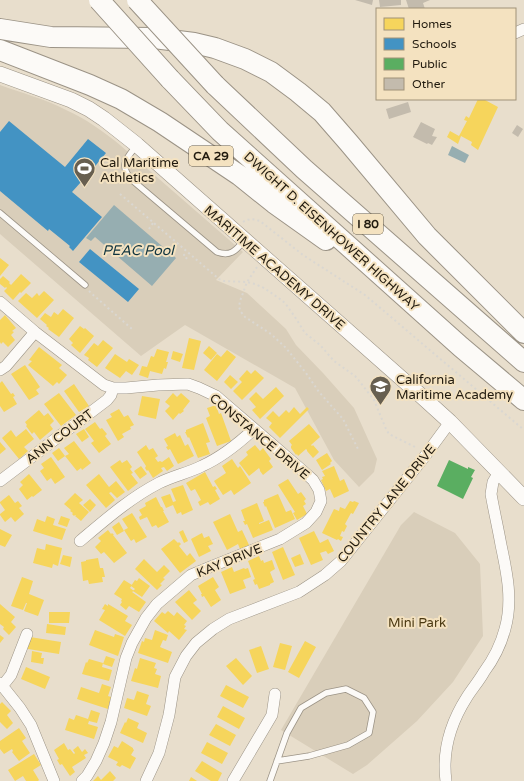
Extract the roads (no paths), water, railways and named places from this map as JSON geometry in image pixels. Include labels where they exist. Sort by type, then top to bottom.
[{"type":"highway","name":"DWIGHT D. EISENHOWER HIGHWAY","points":[[99,0],[170,79],[220,131],[462,347],[524,400]]},
{"type":"highway","name":"I 80","points":[[137,0],[215,85],[304,169],[524,362]]},
{"type":"highway","points":[[0,29],[51,37],[154,38],[194,42],[245,59],[271,72],[322,112],[427,236],[524,332]]},
{"type":"highway","name":"CA 29","points":[[0,50],[90,85],[121,99],[160,122],[239,175],[274,203],[403,294]]},
{"type":"street","name":"MARITIME ACADEMY DRIVE","points":[[0,74],[71,100],[89,109],[137,145],[450,422],[524,498]]},
{"type":"street","points":[[0,302],[35,332],[104,385],[113,388]]},
{"type":"street","points":[[0,370],[6,366],[35,332]]},
{"type":"street","name":"CONSTANCE DRIVE","points":[[113,388],[188,384],[216,396],[303,471],[312,480],[318,490],[321,500]]},
{"type":"street","name":"ANN COURT","points":[[0,481],[107,400],[111,395],[113,388]]},
{"type":"street","name":"COUNTRY LANE DRIVE","points":[[146,781],[159,753],[169,716],[175,677],[186,656],[196,643],[213,629],[229,619],[299,592],[325,575],[346,555],[450,422]]},
{"type":"street","points":[[80,542],[114,512],[138,495],[160,482],[201,467],[224,454],[254,429]]},
{"type":"street","points":[[446,781],[444,768],[445,756],[452,727],[467,697],[486,671],[496,653],[505,630],[508,614],[509,592],[507,576],[491,494],[493,482],[499,472]]},
{"type":"street","name":"KAY DRIVE","points":[[82,781],[87,776],[96,761],[104,743],[111,722],[126,658],[132,643],[146,618],[157,604],[191,575],[280,539],[306,523],[316,512],[321,500]]},
{"type":"street","points":[[27,634],[11,675],[1,684],[31,725],[54,781]]},
{"type":"street","points":[[233,781],[272,715],[275,694]]},
{"type":"lane","points":[[137,145],[124,163],[127,175],[132,180],[217,252],[222,254],[232,253],[240,235]]},
{"type":"lane","points":[[0,213],[85,285]]},
{"type":"lane","points":[[270,781],[277,761],[287,733],[301,708],[326,693],[346,689],[364,698],[373,712],[369,733],[348,745],[309,756],[277,761]]},
{"type":"water","points":[[452,146],[469,155],[465,163],[448,155]]},
{"type":"water","name":"PEAC Pool","points":[[114,205],[176,258],[152,286],[95,237],[91,241],[86,238]]},
{"type":"place","name":"Cal Maritime Athletics","points":[[85,188]]},
{"type":"place","name":"California Maritime Academy","points":[[381,406]]},
{"type":"park label","name":"Mini Park","points":[[417,622]]}]
